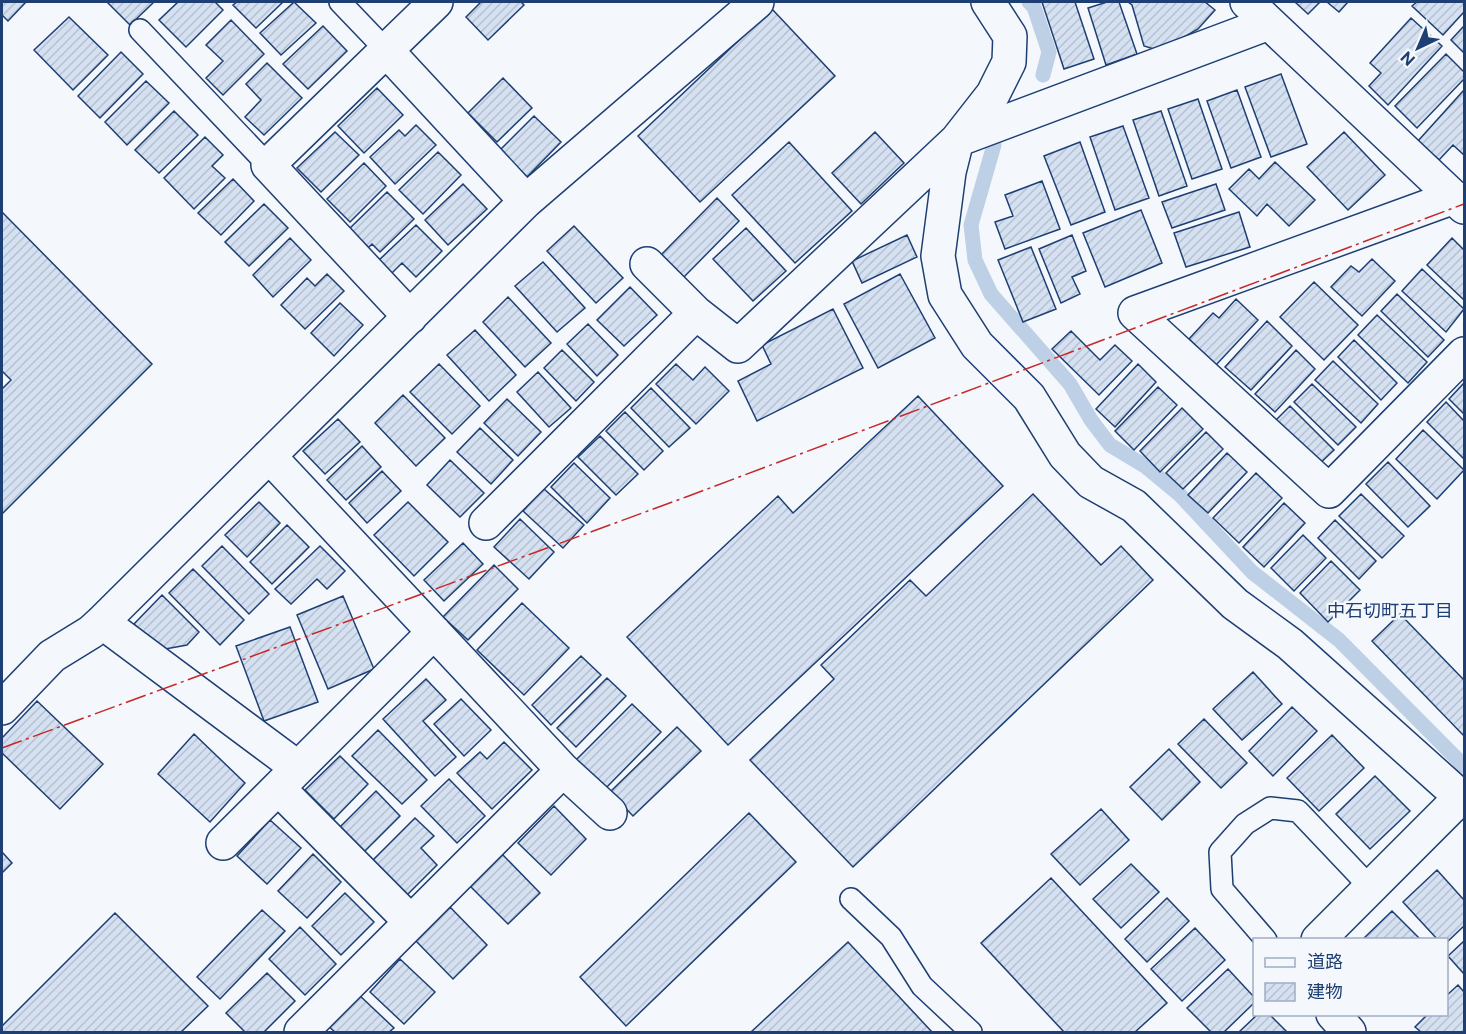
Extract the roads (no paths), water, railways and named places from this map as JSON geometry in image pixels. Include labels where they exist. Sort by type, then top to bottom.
[{"type":"street","points":[[410,317],[268,165],[436,2]]},
{"type":"street","points":[[2,708],[52,656],[91,632],[102,622],[526,201],[757,2]]},
{"type":"street","points":[[647,264],[696,313],[738,346],[957,140],[993,94],[1009,62],[1010,36],[988,2]]},
{"type":"street","points":[[957,140],[1258,12],[1459,202],[1135,313],[1329,491],[1464,354]]},
{"type":"street","points":[[385,49],[526,201]]},
{"type":"street","points":[[957,140],[949,172],[938,256],[945,295],[977,345],[1029,396],[1065,455],[1090,482],[1134,506],[1234,604],[1290,644],[1463,799],[1370,886],[1319,938]]},
{"type":"street","points":[[486,523],[696,313]]},
{"type":"street","points":[[269,456],[563,770],[610,813]]},
{"type":"street","points":[[102,622],[288,778],[411,922]]},
{"type":"street","points":[[223,843],[434,632]]},
{"type":"street","points":[[301,1032],[563,770]]},
{"type":"street","points":[[1335,1016],[1349,1032]]},
{"type":"lane","points":[[340,2],[385,49]]},
{"type":"lane","points":[[140,30],[268,165]]},
{"type":"lane","points":[[1265,938],[1222,889],[1220,852],[1245,824],[1270,808],[1298,811],[1370,886]]},
{"type":"lane","points":[[851,899],[891,937],[922,986],[971,1032]]},
{"type":"waterway","points":[[1029,2],[1034,7],[1049,52],[1043,75]]},
{"type":"waterway","points":[[994,145],[971,225],[975,260],[991,294],[1070,384],[1091,420],[1110,445],[1145,466],[1180,495],[1252,572],[1339,640],[1464,766]]},
{"type":"district","name":"中石切町五丁目","points":[[1390,610]]}]
